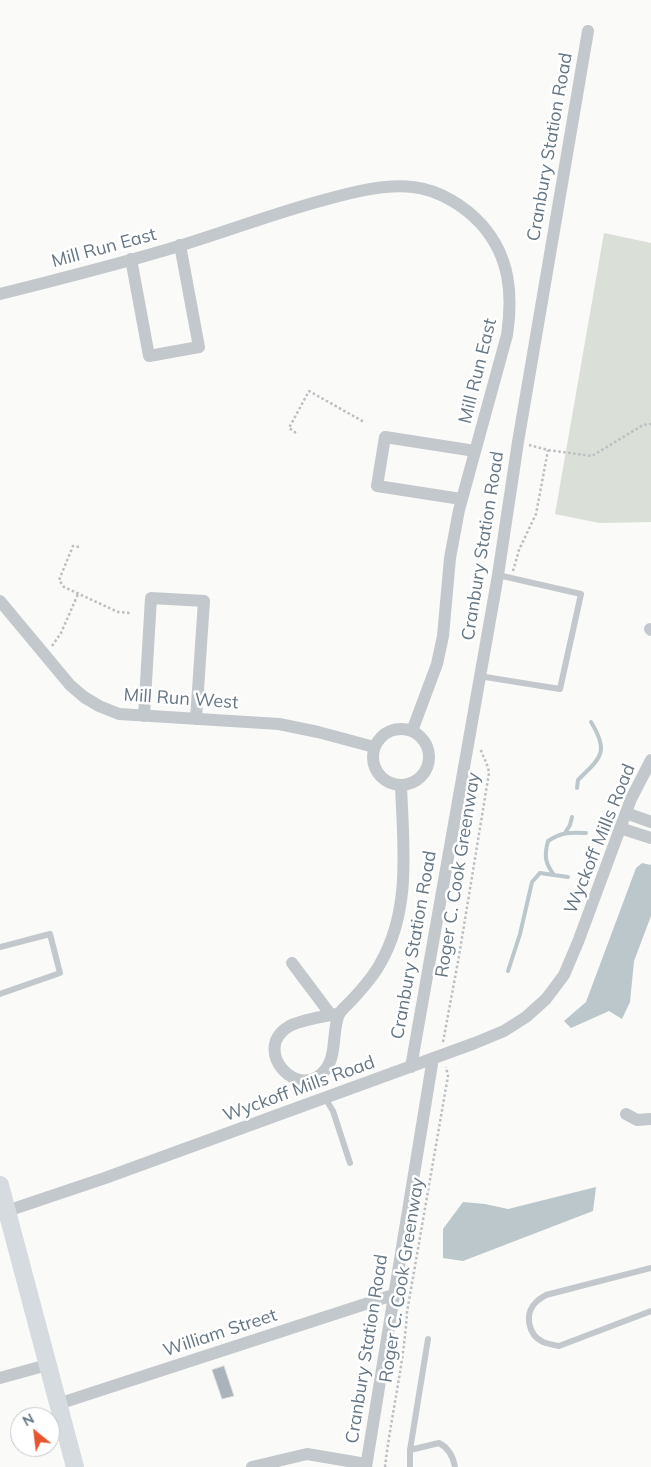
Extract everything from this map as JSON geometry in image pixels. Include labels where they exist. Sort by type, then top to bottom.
[{"type":"street","name":"Cranbury Station Road","points":[[411,1067],[498,575],[518,442],[588,31]]},
{"type":"street","name":"Mill Run East","points":[[0,294],[180,245],[303,205],[354,191],[396,186],[415,187],[428,190],[462,207],[476,218],[490,234],[506,268],[511,297],[507,335],[462,499],[450,558],[443,636],[437,664],[412,732]]},
{"type":"street","points":[[131,259],[148,356],[199,346],[180,245]]},
{"type":"street","points":[[462,499],[377,486],[385,437],[475,451]]},
{"type":"street","points":[[144,716],[151,598],[204,601],[196,719]]},
{"type":"street","name":"Mill Run West","points":[[0,600],[70,685],[98,706],[119,714],[279,724],[374,747]]},
{"type":"street","points":[[403,729],[412,732],[419,736],[428,750],[427,767],[417,780],[409,784],[393,784],[380,776],[373,762],[374,747],[386,733],[403,729]]},
{"type":"street","name":"Wyckoff Mills Road","points":[[7,1211],[411,1067],[504,1031],[526,1017],[546,999],[564,975],[635,789],[651,760]]},
{"type":"street","points":[[292,963],[335,1014],[329,1063],[325,1070],[317,1076],[308,1079],[298,1079],[289,1076],[281,1069],[276,1060],[277,1041],[288,1027],[335,1014],[367,984],[387,952],[397,924],[402,898],[404,866],[401,785]]},
{"type":"street","points":[[626,813],[651,822]]},
{"type":"street","points":[[620,828],[651,838]]},
{"type":"street","name":"Cranbury Station Road","points":[[366,1466],[433,1058]]},
{"type":"street","points":[[317,1076],[325,1098]]},
{"type":"street","points":[[626,1114],[637,1120],[651,1119]]},
{"type":"street","points":[[0,1185],[75,1467]]},
{"type":"street","name":"William Street","points":[[58,1404],[393,1295]]},
{"type":"street","points":[[0,1378],[47,1365]]},
{"type":"street","points":[[252,1467],[307,1454],[366,1466]]},
{"type":"lane","points":[[479,676],[560,689],[581,594],[498,575]]},
{"type":"lane","points":[[0,947],[50,934],[60,973],[0,994]]},
{"type":"lane","points":[[325,1098],[333,1111],[350,1163]]},
{"type":"lane","points":[[651,1268],[546,1295],[536,1302],[529,1314],[529,1326],[535,1337],[544,1343],[558,1346],[651,1311]]},
{"type":"lane","points":[[410,1467],[410,1450],[428,1339]]},
{"type":"lane","points":[[410,1450],[439,1443],[446,1447],[453,1456],[455,1467]]},
{"type":"path","points":[[296,433],[289,428],[309,391],[364,422]]},
{"type":"path","points":[[518,442],[548,450],[592,456],[643,426],[651,424]]},
{"type":"path","points":[[512,578],[519,550],[536,514],[548,450]]},
{"type":"path","points":[[78,547],[73,546],[59,580],[64,587],[118,612],[131,613]]},
{"type":"path","points":[[44,654],[56,641],[78,594]]},
{"type":"path","name":"Roger C. Cook Greenway","points":[[443,1043],[489,773],[488,764],[483,757],[480,747]]},
{"type":"path","name":"Roger C. Cook Greenway","points":[[385,1467],[391,1420],[404,1350],[407,1312],[448,1076],[446,1067]]},
{"type":"shaded area","points":[[604,233],[651,243],[651,522],[599,523],[555,514]]},
{"type":"shaded area","points":[[642,863],[651,865],[651,916],[634,961],[630,1002],[622,1019],[609,1011],[571,1028],[564,1021],[586,1002],[636,868]]},
{"type":"shaded area","points":[[596,1187],[593,1211],[463,1261],[443,1258],[443,1229],[463,1202],[508,1209]]},
{"type":"building","points":[[224,1366],[234,1396],[222,1399],[212,1370]]},
{"type":"waterway","points":[[577,788],[578,780],[592,766],[600,754],[600,741],[591,722]]},
{"type":"waterway","points":[[565,833],[572,817]]},
{"type":"waterway","points":[[554,875],[546,859],[548,841],[566,833],[586,833]]},
{"type":"waterway","points":[[508,971],[520,934],[532,882],[540,873],[568,877]]}]
